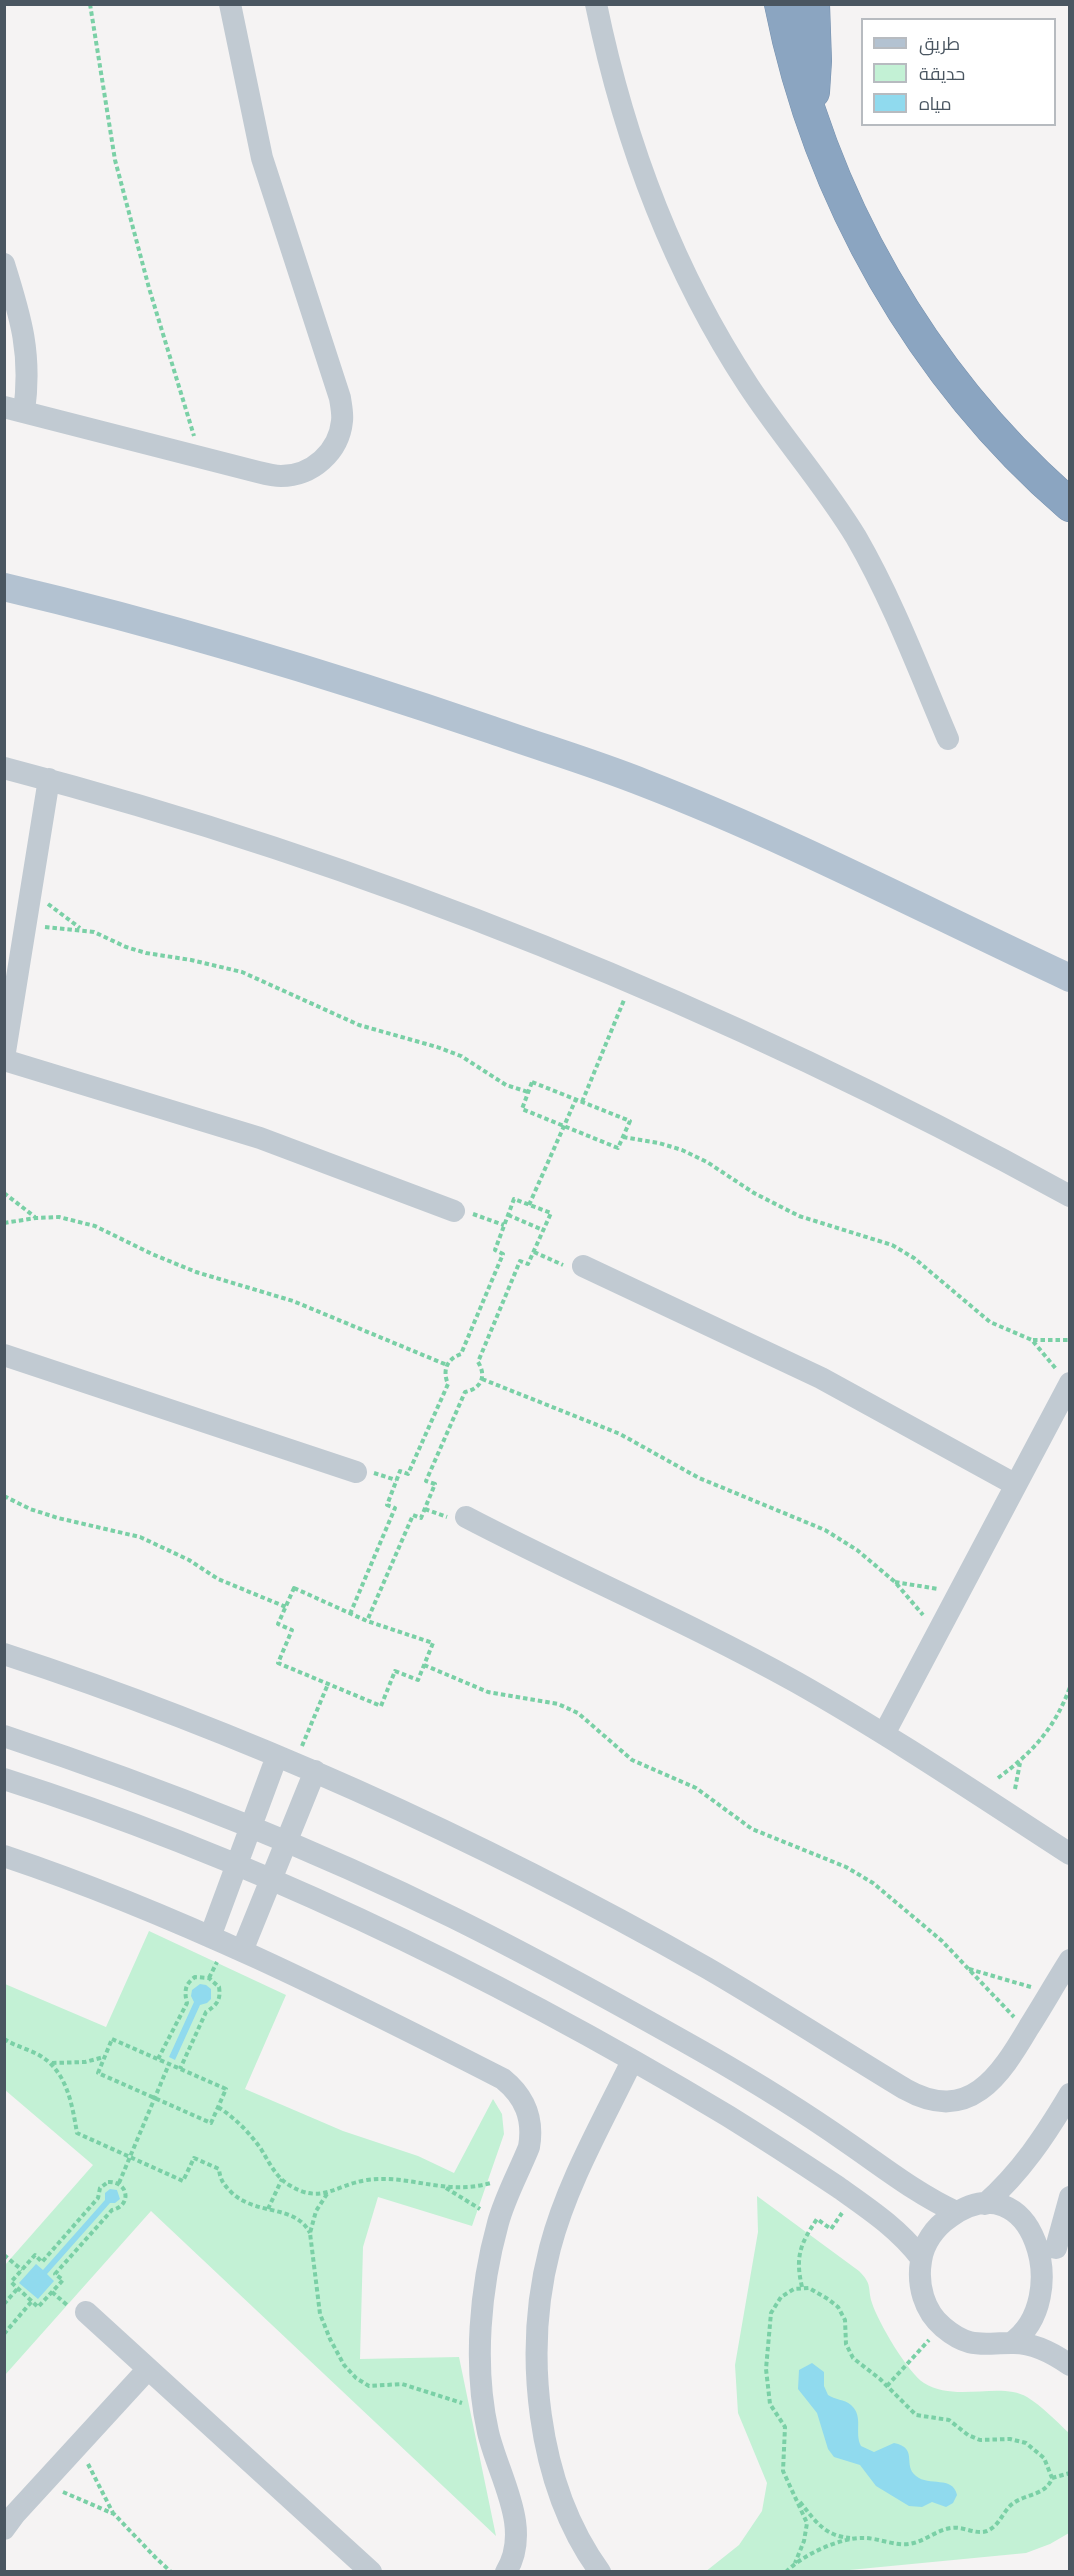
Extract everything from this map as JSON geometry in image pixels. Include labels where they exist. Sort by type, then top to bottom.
[{"type":"highway","points":[[781,4],[796,71],[811,118],[847,208],[884,278],[920,336],[980,413],[1018,456],[1070,505]]},
{"type":"highway","points":[[811,118],[815,62],[813,4]]},
{"type":"main road","points":[[4,586],[281,660],[643,783],[834,864],[1070,978]]},
{"type":"street","points":[[4,264],[26,344],[28,367],[14,409],[281,476],[304,472],[323,460],[337,442],[342,420],[340,398],[262,158],[230,4]]},
{"type":"street","points":[[596,4],[619,103],[633,146],[678,259],[702,308],[748,385],[820,483],[856,537],[892,608],[948,739]]},
{"type":"street","points":[[4,768],[184,818],[347,872],[517,935],[631,982],[869,1091],[1070,1196]]},
{"type":"street","points":[[49,779],[4,1059],[260,1138],[454,1212]]},
{"type":"street","points":[[583,1266],[821,1378],[1016,1485]]},
{"type":"street","points":[[4,1354],[356,1472]]},
{"type":"street","points":[[884,1734],[1069,1384]]},
{"type":"street","points":[[466,1517],[724,1643],[795,1682],[884,1734],[1070,1854]]},
{"type":"street","points":[[4,1654],[148,1704],[296,1763],[441,1828],[557,1887],[708,1969],[915,2095],[933,2100],[951,2101],[976,2094],[998,2076],[1070,1960]]},
{"type":"street","points":[[4,1736],[166,1793],[251,1827],[450,1916],[633,2012],[779,2098],[912,2188],[956,2212]]},
{"type":"street","points":[[210,1937],[251,1827],[296,1763]]},
{"type":"street","points":[[242,1951],[286,1842],[296,1763]]},
{"type":"street","points":[[4,1779],[92,1808],[237,1864],[444,1959],[632,2061],[757,2134],[888,2222],[921,2258]]},
{"type":"street","points":[[4,1856],[103,1892],[242,1951],[508,2083],[521,2097],[530,2122],[529,2147],[498,2224],[487,2276],[481,2372],[489,2433],[517,2531],[515,2553],[506,2571]]},
{"type":"street","points":[[600,2571],[590,2557],[562,2499],[544,2438],[537,2374],[538,2310],[550,2248],[571,2187],[632,2061]]},
{"type":"street","points":[[985,2204],[1019,2172],[1035,2151],[1070,2094]]},
{"type":"street","points":[[1056,2248],[1070,2197]]},
{"type":"street","points":[[985,2204],[1014,2208],[1027,2214],[1049,2235],[1056,2248],[1062,2280],[1047,2318],[1030,2333],[1011,2343],[996,2345],[967,2342],[942,2326],[932,2315],[923,2295],[919,2273],[921,2258],[934,2231],[956,2212],[985,2204]]},
{"type":"street","points":[[86,2312],[371,2571]]},
{"type":"street","points":[[1011,2343],[1046,2351],[1070,2365]]},
{"type":"street","points":[[4,2529],[15,2514],[148,2369]]},
{"type":"path","points":[[90,4],[115,160],[149,288],[201,457]]},
{"type":"path","points":[[31,891],[81,929]]},
{"type":"path","points":[[26,927],[81,929],[146,952],[220,966],[261,979],[359,1025],[461,1056],[506,1085],[528,1092]]},
{"type":"path","points":[[582,1102],[631,982]]},
{"type":"path","points":[[532,1082],[576,1099],[630,1121],[618,1148],[522,1109],[532,1082]]},
{"type":"path","points":[[529,1204],[576,1099]]},
{"type":"path","points":[[622,1137],[659,1143],[682,1150],[707,1162],[754,1193],[799,1216],[892,1245],[914,1258],[990,1322],[1032,1340],[1070,1340]]},
{"type":"path","points":[[4,1193],[36,1218]]},
{"type":"path","points":[[350,1614],[394,1508],[387,1505],[400,1471],[408,1474],[448,1384],[445,1372],[447,1365],[450,1360],[461,1354],[503,1254],[495,1250],[514,1199],[529,1204],[550,1213],[528,1264],[520,1261],[478,1362],[482,1367],[482,1379],[476,1388],[465,1392],[426,1481],[435,1484],[421,1518],[413,1515],[368,1621]]},
{"type":"path","points":[[508,1215],[543,1230]]},
{"type":"path","points":[[4,1223],[59,1217],[95,1226],[196,1272],[293,1301],[447,1365]]},
{"type":"path","points":[[1032,1340],[1069,1384]]},
{"type":"path","points":[[482,1379],[620,1434],[699,1478],[825,1530],[857,1550],[894,1581],[938,1632]]},
{"type":"path","points":[[4,1496],[30,1509],[58,1518],[140,1537],[189,1560],[218,1580],[286,1607]]},
{"type":"path","points":[[894,1581],[959,1593]]},
{"type":"path","points":[[294,1588],[350,1614],[433,1644],[418,1680],[395,1671],[381,1706],[278,1663],[292,1630],[278,1624],[294,1588]]},
{"type":"path","points":[[424,1665],[489,1692],[558,1704],[578,1713],[632,1760],[696,1788],[752,1829],[846,1867],[873,1883],[921,1921],[1027,2031]]},
{"type":"path","points":[[296,1763],[328,1684]]},
{"type":"path","points":[[998,1778],[1021,1762],[1033,1750],[1054,1722],[1070,1687]]},
{"type":"path","points":[[1015,1789],[1021,1762]]},
{"type":"path","points":[[968,1969],[1050,1992]]},
{"type":"path","points":[[158,2059],[187,2003],[184,1994],[186,1987],[195,1977],[209,1978],[219,1987],[219,2001],[215,2007],[206,2012],[180,2069]]},
{"type":"path","points":[[4,2039],[51,2063],[85,2062],[104,2057]]},
{"type":"path","points":[[112,2039],[226,2089],[211,2123],[98,2073],[104,2057],[112,2039]]},
{"type":"path","points":[[51,2063],[71,2100],[77,2133],[183,2181],[194,2158],[219,2169],[222,2183],[239,2199],[255,2207],[296,2218],[305,2224],[310,2233],[320,2314],[330,2339],[351,2374],[369,2386],[402,2384],[449,2400],[484,2407]]},
{"type":"path","points":[[119,2183],[169,2064]]},
{"type":"path","points":[[218,2107],[249,2133],[282,2179],[310,2194],[328,2193],[348,2184],[374,2179],[415,2182],[445,2188],[465,2198],[498,2224]]},
{"type":"path","points":[[445,2188],[485,2184],[517,2175]]},
{"type":"path","points":[[268,2209],[282,2179]]},
{"type":"path","points":[[119,2183],[126,2197],[122,2206],[112,2210],[56,2274],[63,2280],[38,2307],[11,2282],[35,2256],[42,2262],[98,2198],[100,2188],[104,2184],[119,2183]]},
{"type":"path","points":[[310,2233],[316,2211],[328,2193]]},
{"type":"path","points":[[802,2287],[798,2260],[804,2239],[817,2219],[831,2229],[852,2197]]},
{"type":"path","points":[[4,2255],[22,2270]]},
{"type":"path","points":[[795,2563],[804,2541],[807,2523],[783,2471],[785,2427],[770,2404],[766,2369],[771,2313],[781,2297],[802,2287],[817,2291],[838,2307],[845,2320],[846,2344],[853,2358],[888,2386],[910,2410],[922,2418],[949,2420],[968,2435],[980,2440],[1010,2439],[1032,2446],[1047,2464],[1052,2478]]},
{"type":"path","points":[[4,2304],[18,2288]]},
{"type":"path","points":[[4,2334],[32,2301]]},
{"type":"path","points":[[888,2386],[942,2326]]},
{"type":"path","points":[[78,2445],[114,2514],[154,2558],[171,2571]]},
{"type":"path","points":[[796,2497],[826,2532],[851,2538],[905,2544],[950,2528],[963,2528],[977,2532],[988,2530],[997,2524],[1012,2504],[1046,2488],[1052,2478],[1070,2473]]},
{"type":"path","points":[[43,2483],[114,2514]]},
{"type":"path","points":[[786,2571],[818,2550],[851,2538]]},
{"type":"green space","points":[[149,1931],[286,1995],[245,2089],[343,2131],[418,2156],[454,2173],[493,2099],[502,2114],[504,2134],[472,2226],[378,2197],[363,2247],[360,2359],[459,2357],[496,2536],[151,2211],[5,2375],[5,2265],[93,2165],[5,2090],[5,1984],[106,2027]]},
{"type":"green space","points":[[757,2196],[859,2271],[868,2283],[875,2311],[887,2334],[910,2369],[924,2383],[937,2389],[950,2391],[1016,2393],[1038,2405],[1069,2433],[1069,2533],[1050,2544],[1026,2553],[839,2571],[705,2572],[739,2545],[762,2511],[767,2483],[738,2413],[735,2365],[758,2232]]},
{"type":"water","points":[[200,1984],[211,1989],[211,1999],[200,2005],[175,2060],[169,2057],[194,2002],[191,1996],[192,1990]]},
{"type":"water","points":[[110,2189],[117,2190],[120,2199],[115,2203],[110,2203],[47,2274],[54,2281],[38,2299],[19,2283],[36,2264],[43,2270],[105,2200],[105,2193]]},
{"type":"water","points":[[812,2363],[824,2372],[824,2386],[828,2395],[848,2403],[855,2409],[861,2446],[874,2452],[894,2443],[902,2445],[908,2453],[910,2467],[916,2476],[927,2481],[946,2483],[955,2489],[957,2495],[953,2503],[946,2507],[932,2502],[922,2507],[909,2506],[876,2486],[860,2465],[834,2457],[828,2449],[817,2413],[798,2389],[799,2370]]}]
